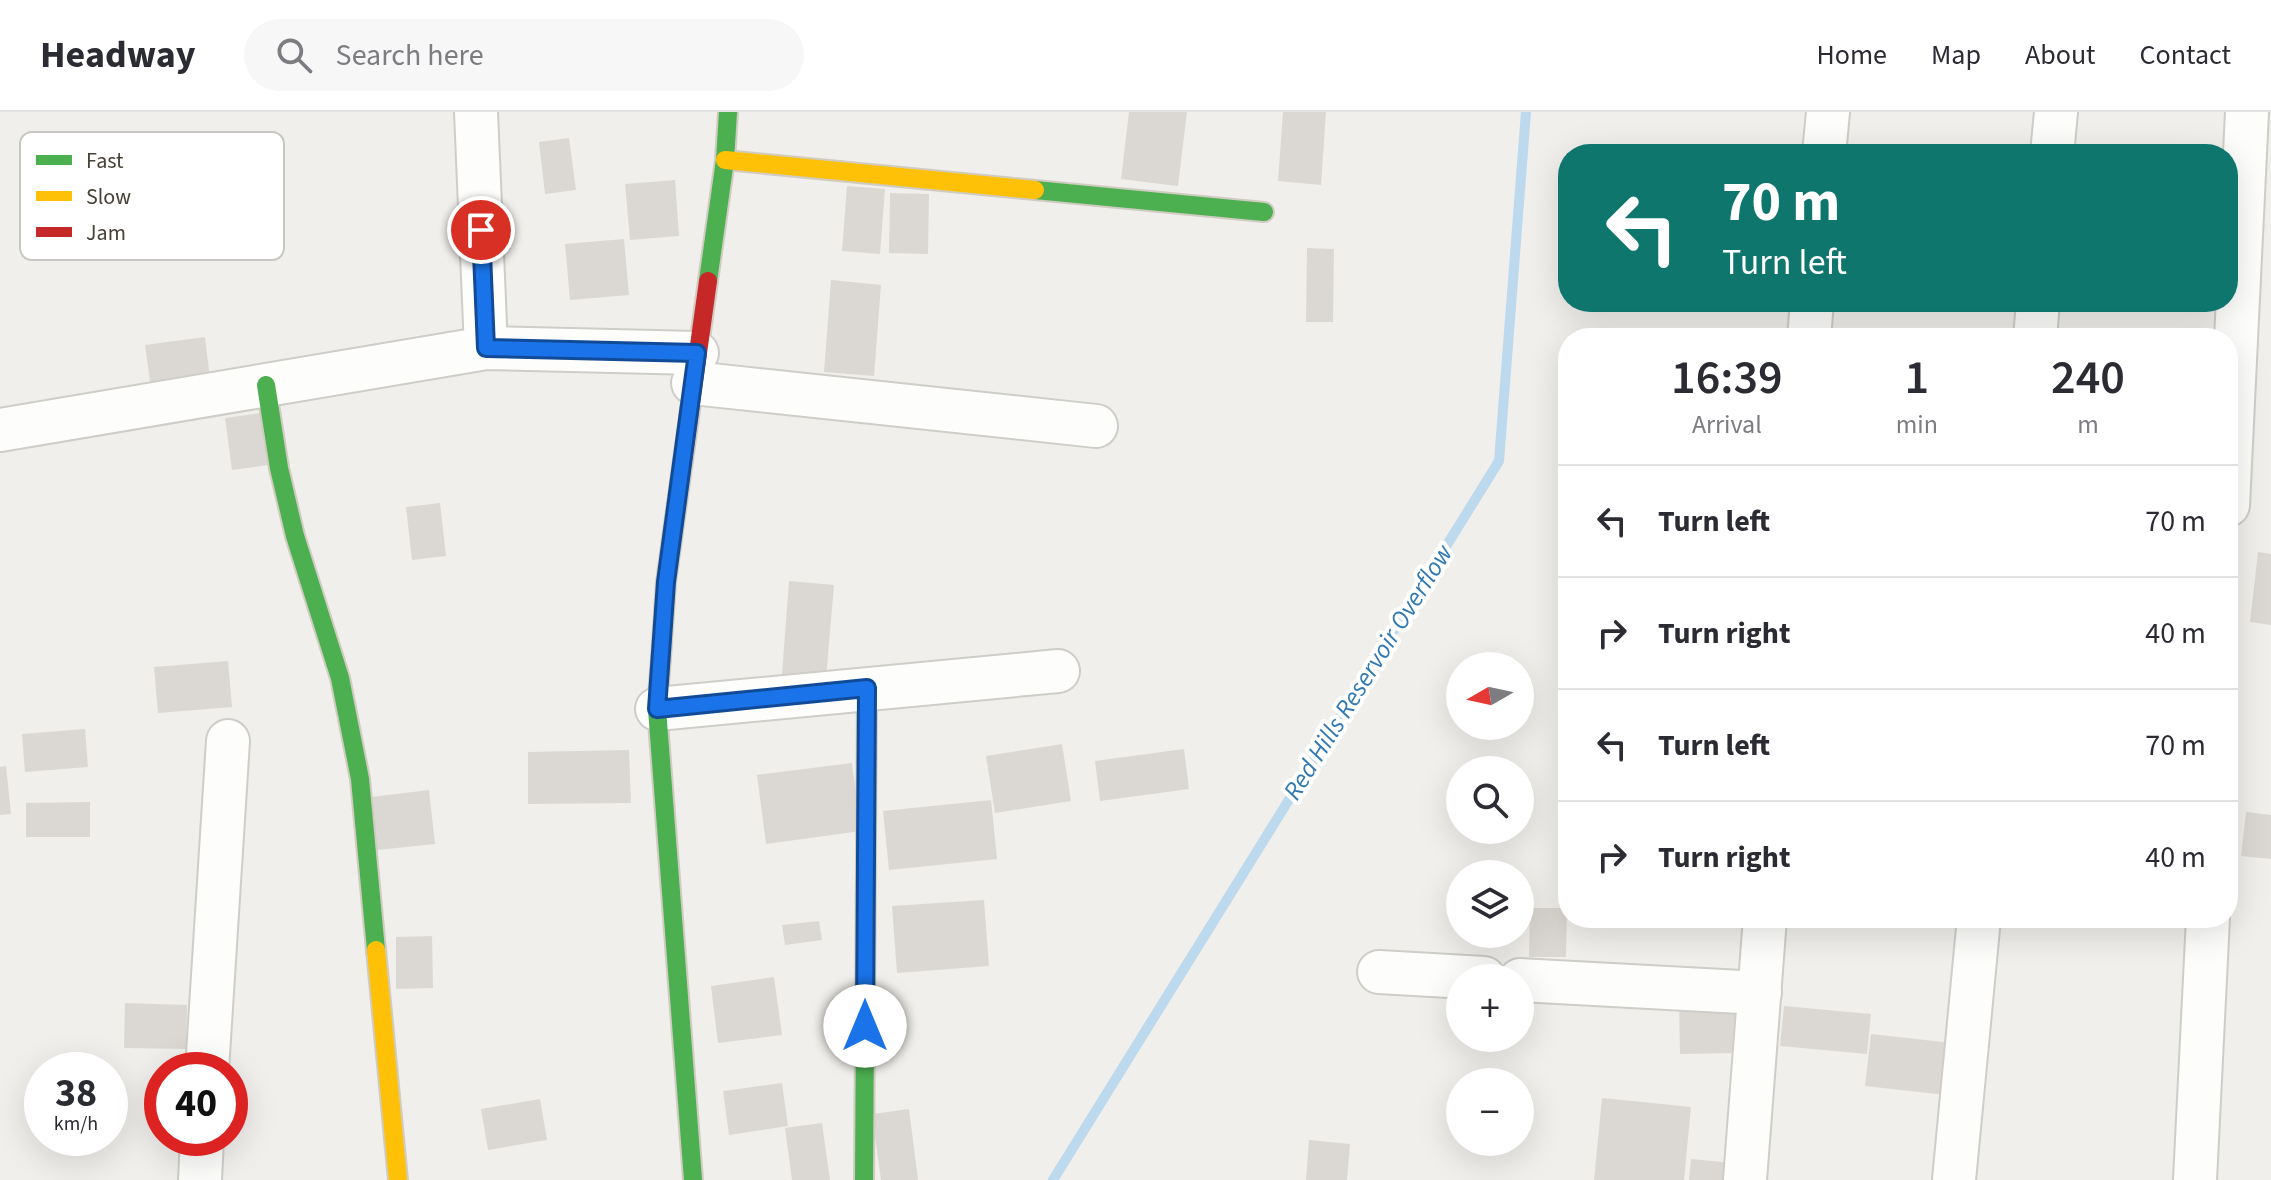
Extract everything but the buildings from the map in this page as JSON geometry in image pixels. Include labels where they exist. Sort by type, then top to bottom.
[{"type":"street","points":[[476,112],[486,348]]},
{"type":"street","points":[[693,1180],[657,709],[666,582],[725,160],[728,112]]},
{"type":"street","points":[[1825,144],[1828,112]]},
{"type":"street","points":[[2053,144],[2056,112]]},
{"type":"street","points":[[2238,298],[2247,112]]},
{"type":"street","points":[[725,160],[1264,212]]},
{"type":"street","points":[[0,430],[486,348],[695,368],[1096,426]]},
{"type":"street","points":[[266,385],[279,468],[295,536],[340,678],[360,779],[398,1180]]},
{"type":"street","points":[[657,709],[1058,671]]},
{"type":"street","points":[[864,1180],[867,688]]},
{"type":"street","points":[[208,1052],[228,741]]},
{"type":"street","points":[[1745,1180],[1764,928]]},
{"type":"street","points":[[1954,1180],[1978,928]]},
{"type":"street","points":[[2195,1180],[2208,928]]},
{"type":"street","points":[[1379,972],[1446,976]]},
{"type":"street","points":[[1534,981],[1760,993]]},
{"type":"street","points":[[200,1180],[201,1156]]},
{"type":"waterway","name":"Red Hills Reservoir Overflow","points":[[1053,1180],[1499,461],[1526,112]]},
{"type":"traffic: fast","points":[[708,281],[725,160],[728,112]]},
{"type":"traffic: fast","points":[[1035,190],[1264,212]]},
{"type":"traffic: fast","points":[[266,385],[279,468],[295,536],[340,678],[360,779],[376,950]]},
{"type":"traffic: fast","points":[[661,658],[657,709],[693,1180]]},
{"type":"traffic: fast","points":[[864,1180],[867,688]]},
{"type":"traffic: slow","points":[[725,160],[1035,190]]},
{"type":"traffic: slow","points":[[376,950],[398,1180]]},
{"type":"traffic: jam","points":[[661,658],[666,582],[708,281]]},
{"type":"route","points":[[481,230],[486,348],[697,353],[666,582],[657,709],[867,688],[865,1026]]}]
